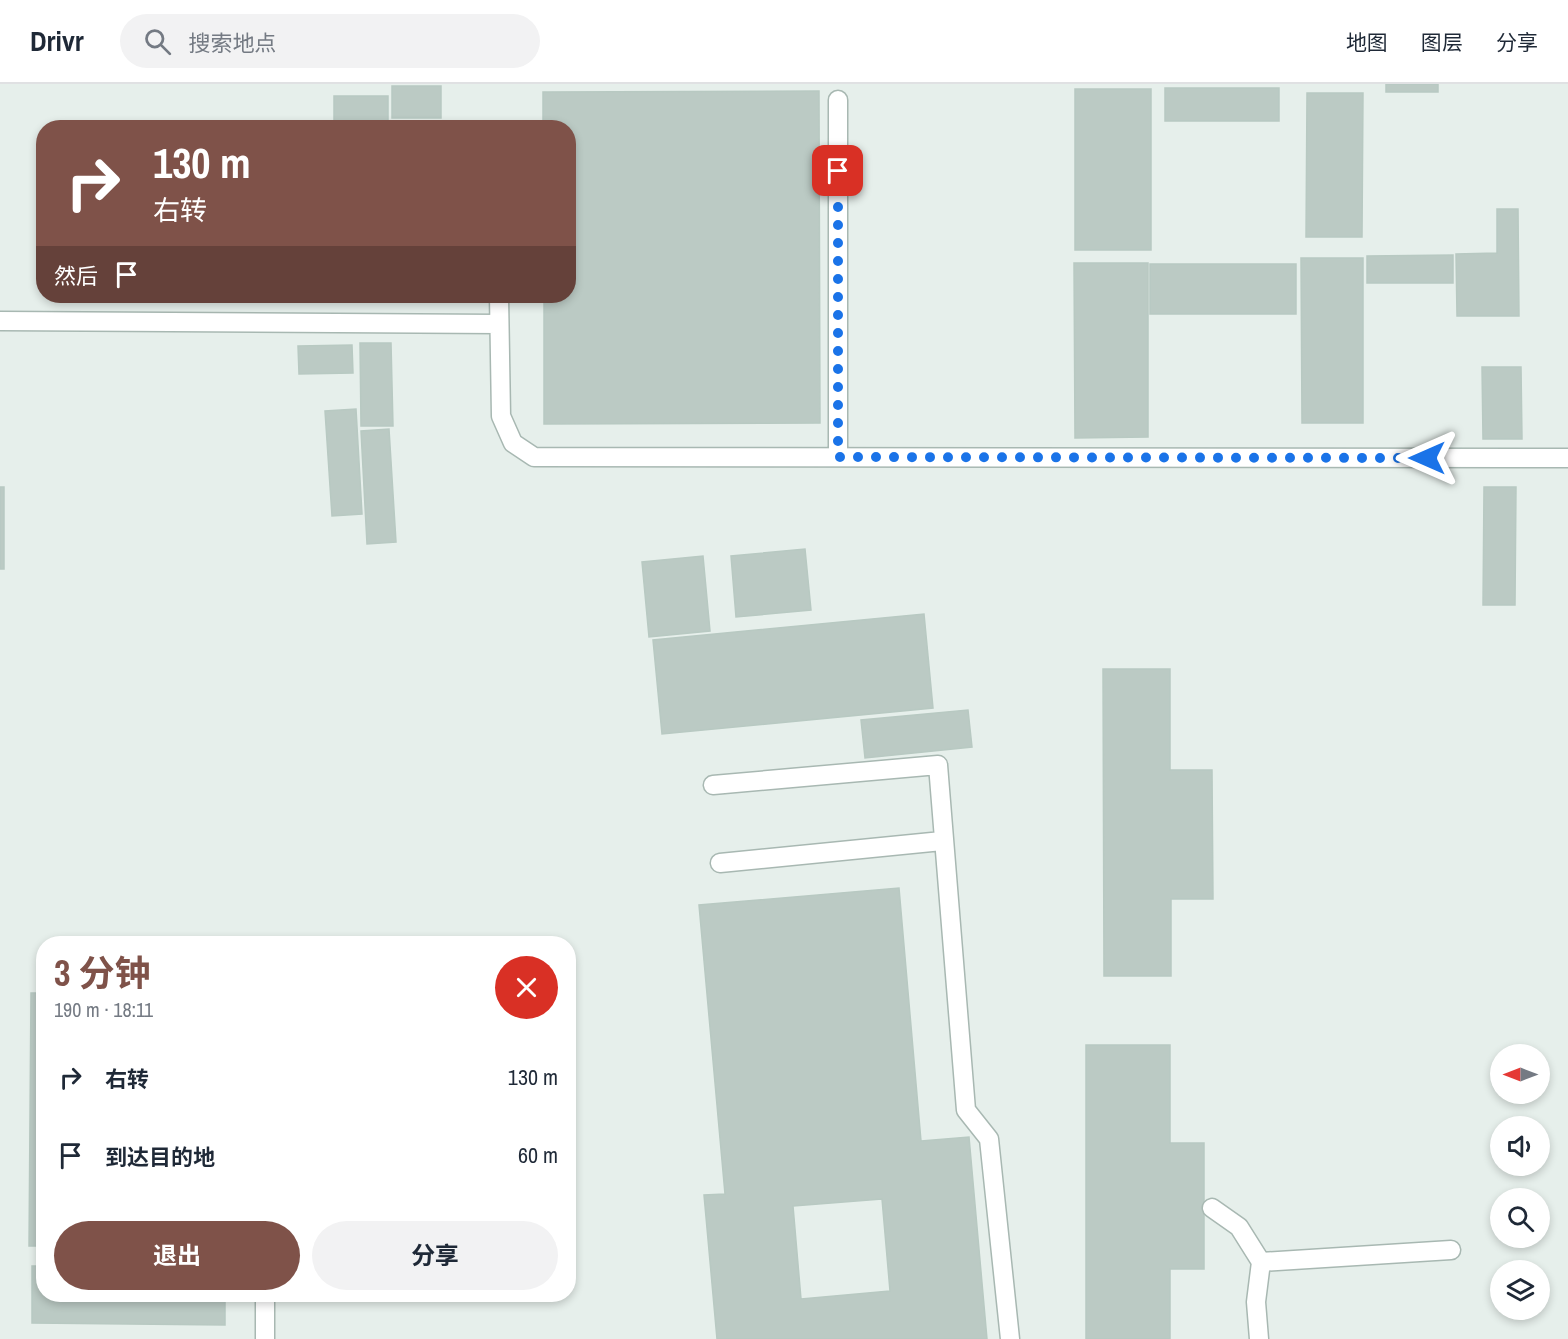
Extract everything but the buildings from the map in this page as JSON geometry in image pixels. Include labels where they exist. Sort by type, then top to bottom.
[{"type":"lane","points":[[838,100],[838,457]]},
{"type":"lane","points":[[499,303],[501,416],[513,443],[534,457],[1568,458]]},
{"type":"lane","points":[[0,321],[499,324]]},
{"type":"lane","points":[[713,785],[938,765],[942,841],[966,1110],[989,1139],[1010,1339]]},
{"type":"lane","points":[[720,863],[942,841]]},
{"type":"lane","points":[[1212,1208],[1239,1227],[1261,1262],[1256,1302],[1259,1339]]},
{"type":"lane","points":[[1261,1262],[1451,1250]]},
{"type":"lane","points":[[265,1302],[266,1339]]},
{"type":"route","points":[[838,171],[838,457],[1427,458]]}]
